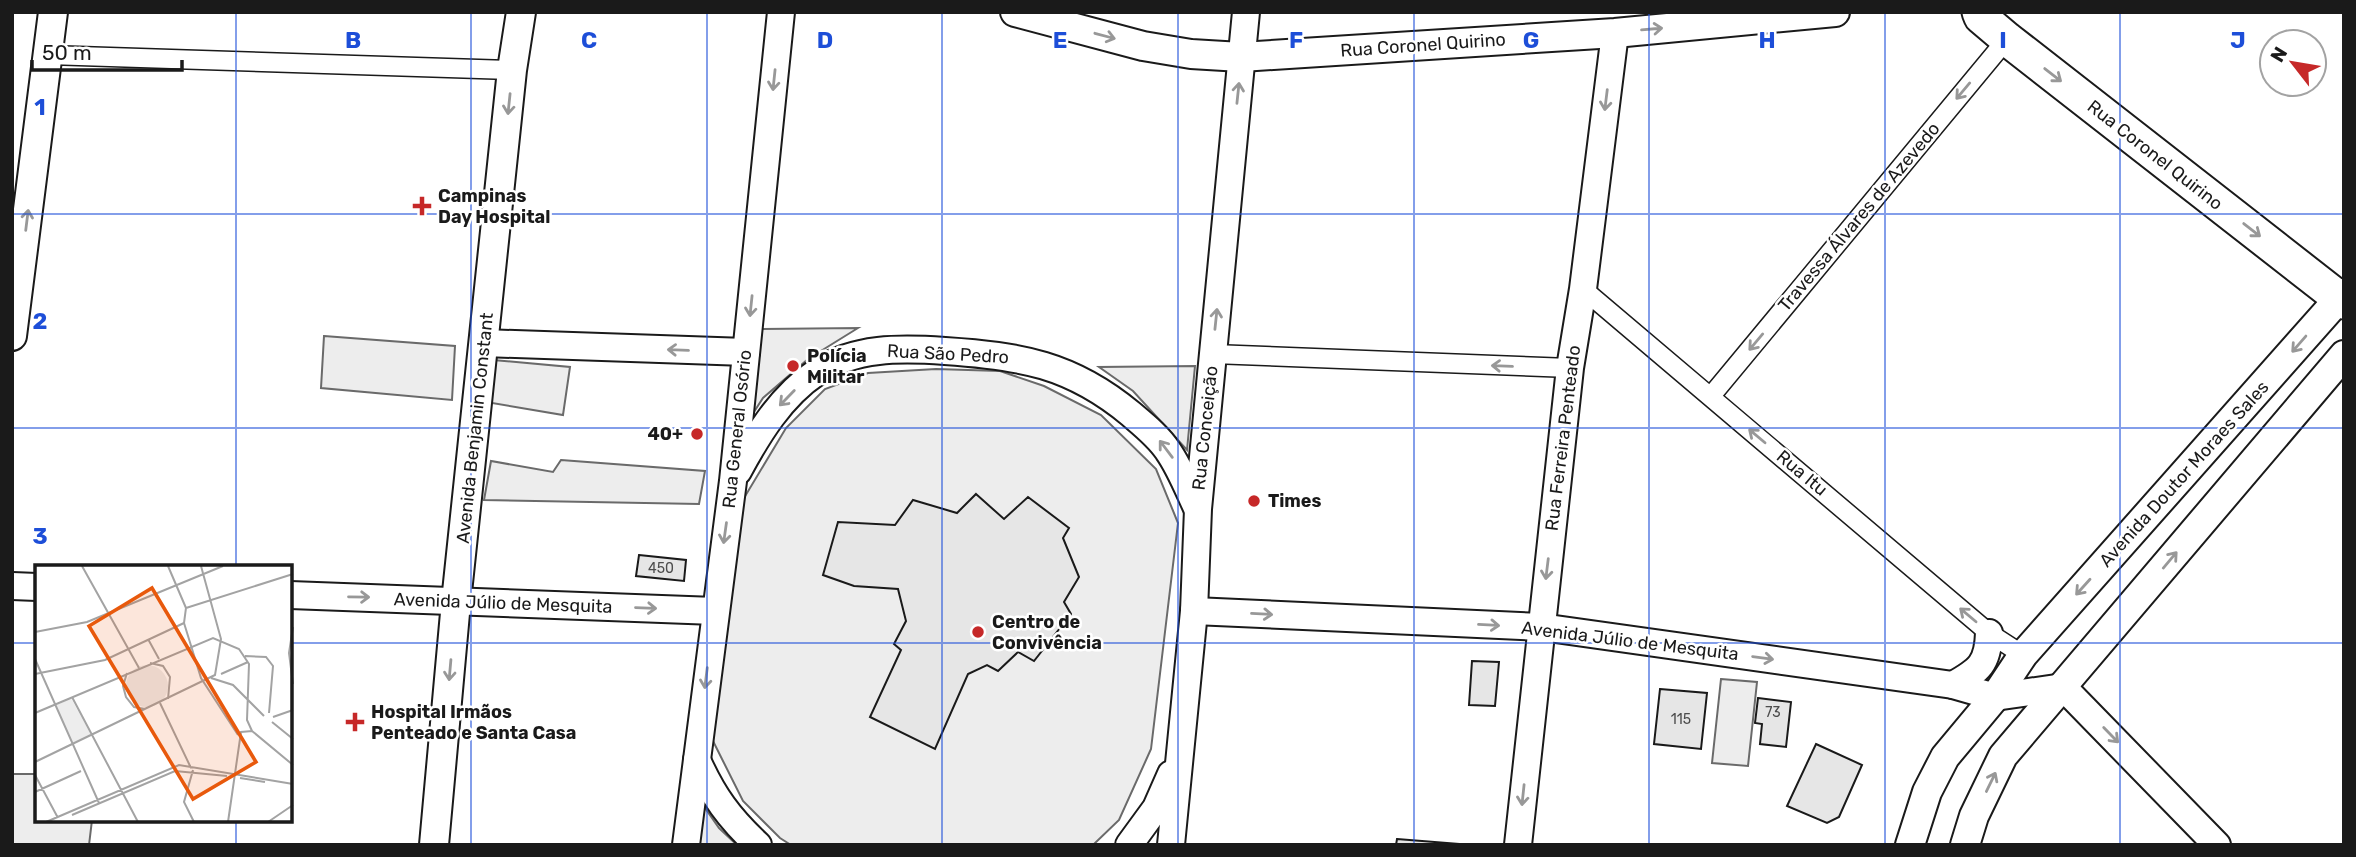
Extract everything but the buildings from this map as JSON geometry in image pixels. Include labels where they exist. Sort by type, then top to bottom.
[{"type":"highway","name":"Rua Coronel Quirino","points":[[1975,14],[2342,298]]},
{"type":"main road","points":[[12,336],[53,12]]},
{"type":"main road","name":"Avenida Benjamin Constant","points":[[434,845],[456,602],[512,70],[522,12]]},
{"type":"main road","name":"Rua General Osório","points":[[686,845],[733,481],[780,12]]},
{"type":"main road","name":"Rua Coronel Quirino","points":[[1015,12],[1143,46],[1191,54],[1241,57],[1615,33],[1833,12]]},
{"type":"main road","name":"Rua Conceição","points":[[1171,845],[1194,611],[1198,509],[1246,12]]},
{"type":"main road","name":"Rua Ferreira Penteado","points":[[1518,845],[1570,368],[1583,289],[1615,33]]},
{"type":"main road","name":"Avenida Doutor Moraes Sales","points":[[1910,845],[1927,792],[1945,757],[1995,697],[2023,654],[2342,298]]},
{"type":"main road","points":[[484,343],[746,352]]},
{"type":"main road","name":"Rua São Pedro","points":[[733,481],[762,429],[776,410],[815,373],[838,360],[863,352],[944,351],[992,354],[1050,366],[1106,394],[1143,424],[1168,449],[1198,509]]},
{"type":"main road","points":[[1965,845],[1974,817],[2003,756],[2344,355]]},
{"type":"main road","points":[[12,586],[35,587]]},
{"type":"main road","name":"Avenida Júlio de Mesquita","points":[[292,595],[715,611]]},
{"type":"main road","name":"Avenida Júlio de Mesquita","points":[[1194,611],[1541,628],[1953,685],[1995,697],[2063,687]]},
{"type":"main road","points":[[1953,685],[1980,668],[1989,652],[1989,633]]},
{"type":"main road","points":[[2063,687],[2205,841]]},
{"type":"main road","points":[[1129,845],[1156,808],[1180,756]]},
{"type":"main road","points":[[696,758],[711,791],[732,821],[758,845]]},
{"type":"street","name":"Travessa Álvares de Azevedo","points":[[1711,396],[2007,38]]},
{"type":"street","points":[[48,55],[512,70]]},
{"type":"street","name":"Rua Itu","points":[[1583,289],[1989,633],[2023,654]]},
{"type":"street","points":[[1213,354],[1570,368]]},
{"type":"shaded area","points":[[858,328],[808,359],[763,398],[741,432],[760,329]]},
{"type":"shaded area","points":[[324,336],[455,346],[452,400],[321,388]]},
{"type":"shaded area","points":[[493,360],[570,367],[563,415],[486,402]]},
{"type":"shaded area","points":[[1195,366],[1187,450],[1133,391],[1099,367]]},
{"type":"shaded area","points":[[936,369],[1000,371],[1044,386],[1101,415],[1156,469],[1178,523],[1151,749],[1119,820],[1093,845],[791,845],[780,838],[743,801],[708,731],[738,508],[786,428],[825,389],[868,373]]},
{"type":"shaded area","points":[[561,460],[705,471],[699,504],[484,500],[491,461],[553,472]]},
{"type":"shaded area","points":[[1721,679],[1757,682],[1748,766],[1712,763]]},
{"type":"shaded area","points":[[12,774],[35,774],[35,822],[92,822],[89,845],[12,845]]},
{"type":"shaded area","points":[[696,795],[719,828],[737,845],[688,845]]},
{"type":"place","name":"Campinas Day Hospital","points":[[422,206]]},
{"type":"place","name":"Polícia Militar","points":[[793,366]]},
{"type":"place","name":"40+","points":[[697,434]]},
{"type":"place","name":"Times","points":[[1254,501]]},
{"type":"place","name":"Centro de Convivência","points":[[978,632]]},
{"type":"place","name":"Hospital Irmãos Penteado e Santa Casa","points":[[355,722]]}]
